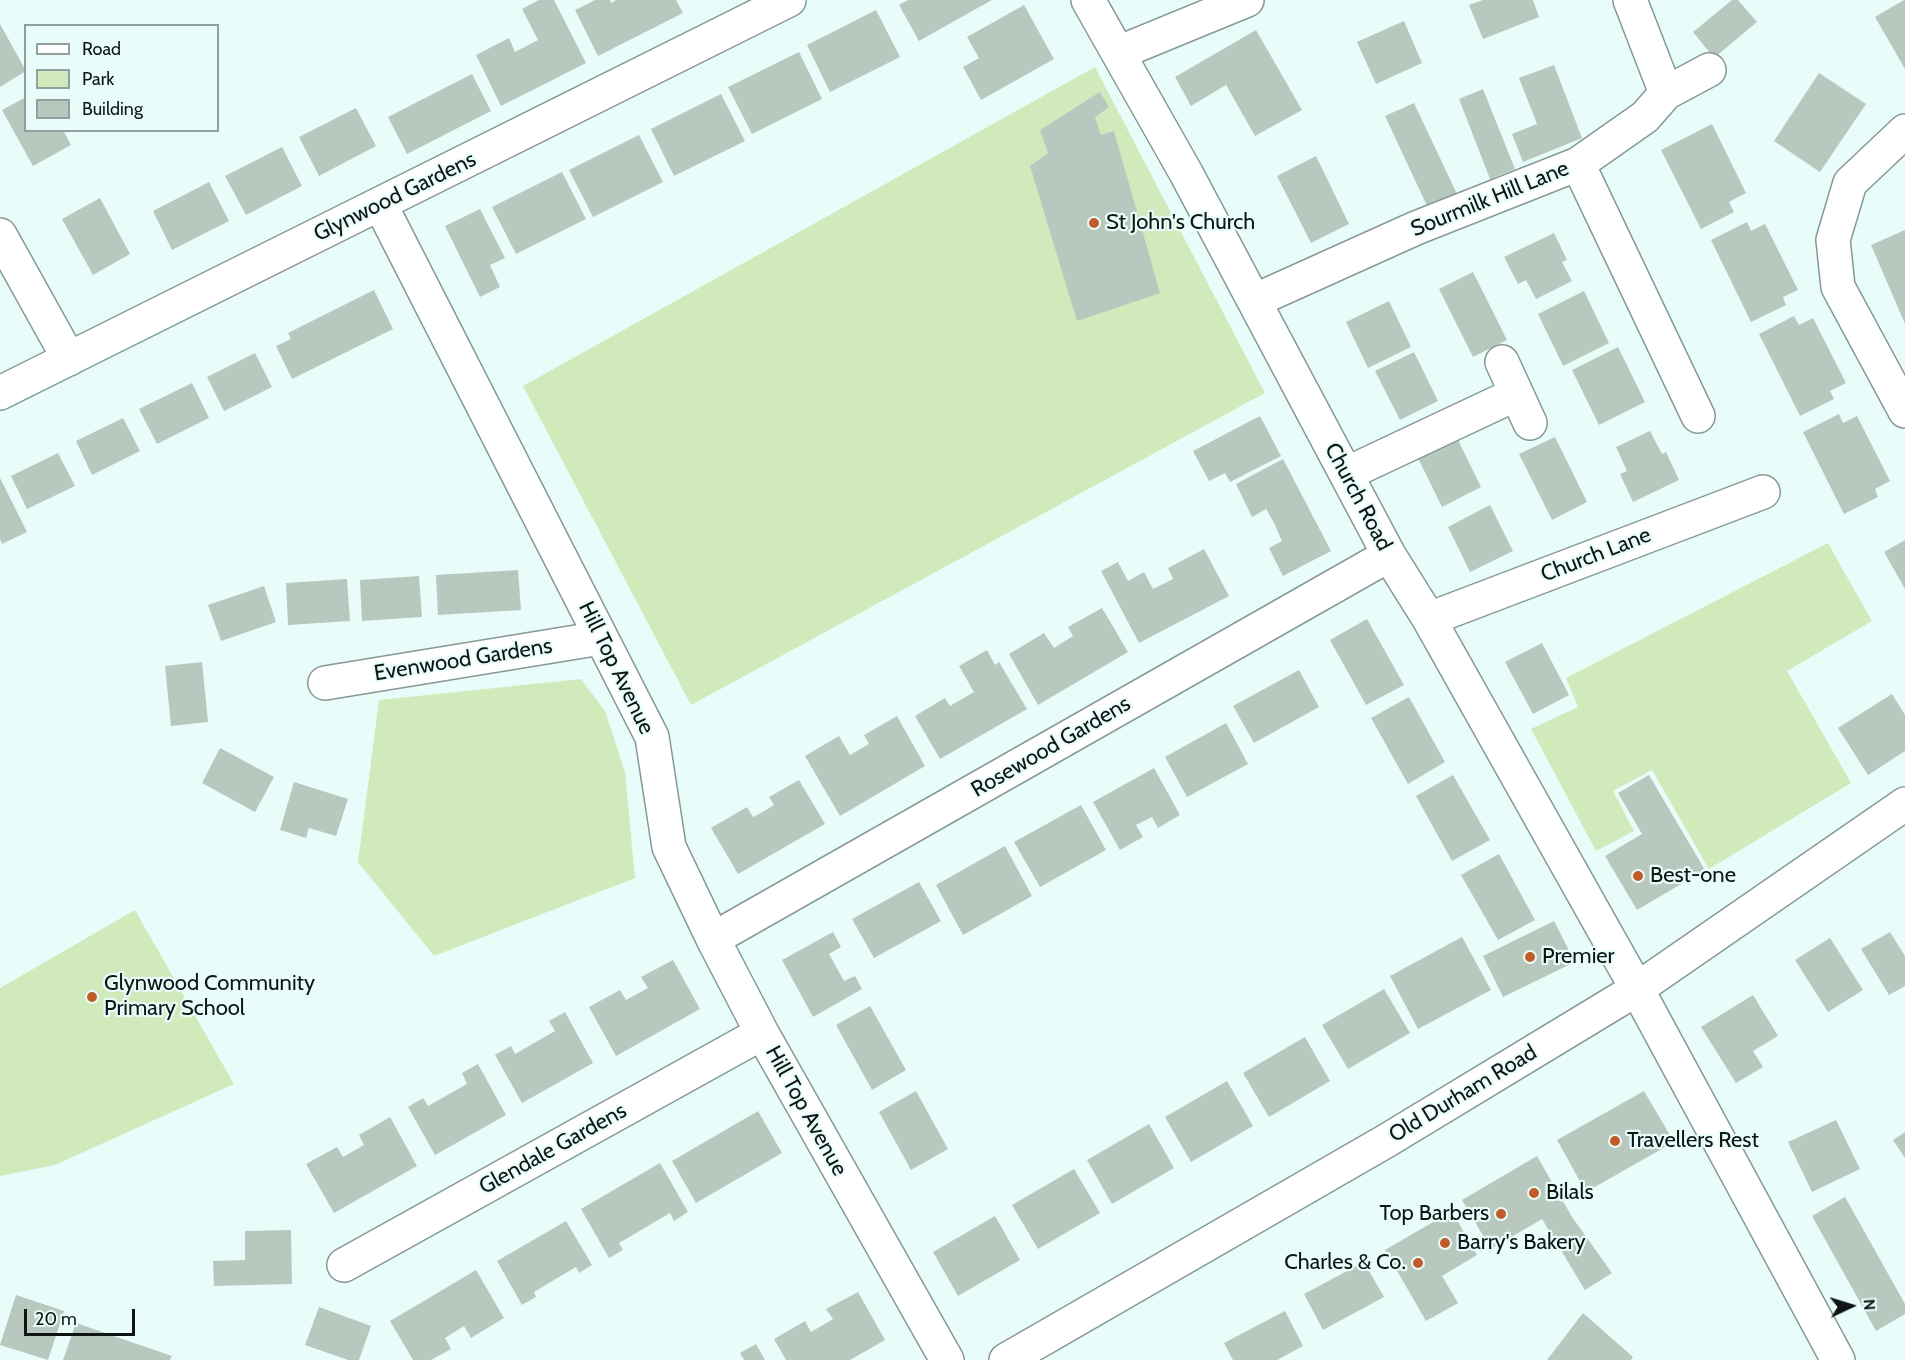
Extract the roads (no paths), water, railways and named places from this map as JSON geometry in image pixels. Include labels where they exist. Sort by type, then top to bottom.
[{"type":"street","name":"Glynwood Gardens","points":[[0,393],[789,0]]},
{"type":"street","name":"Church Road","points":[[1088,0],[1254,301],[1389,555],[1429,619],[1637,989],[1838,1360]]},
{"type":"street","points":[[1118,53],[1247,0]]},
{"type":"street","points":[[1630,0],[1666,93]]},
{"type":"street","name":"Sourmilk Hill Lane","points":[[1254,301],[1416,228],[1578,164],[1645,117],[1666,93],[1709,70]]},
{"type":"street","points":[[1905,131],[1850,183],[1833,240],[1838,287],[1905,411]]},
{"type":"street","points":[[1578,164],[1698,416]]},
{"type":"street","name":"Hill Top Avenue","points":[[380,204],[652,737],[669,847],[713,939],[762,1033],[947,1360]]},
{"type":"street","points":[[0,235],[69,359]]},
{"type":"street","points":[[1502,362],[1530,423]]},
{"type":"street","points":[[1346,474],[1516,394]]},
{"type":"street","name":"Church Lane","points":[[1429,619],[1763,492]]},
{"type":"street","name":"Rosewood Gardens","points":[[713,939],[1389,555]]},
{"type":"street","name":"Evenwood Gardens","points":[[325,683],[601,638]]},
{"type":"street","name":"Old Durham Road","points":[[1006,1360],[1376,1147],[1637,989],[1905,804]]},
{"type":"street","name":"Glendale Gardens","points":[[344,1265],[762,1033]]},
{"type":"place","name":"St John's Church","points":[[1094,223]]},
{"type":"place","name":"Best-one","points":[[1638,876]]},
{"type":"place","name":"Premier","points":[[1530,957]]},
{"type":"place","name":"Glynwood Community Primary School","points":[[92,997]]},
{"type":"place","name":"Travellers Rest","points":[[1615,1141]]},
{"type":"place","name":"Bilals","points":[[1534,1193]]},
{"type":"place","name":"Top Barbers","points":[[1501,1214]]},
{"type":"place","name":"Barry's Bakery","points":[[1445,1243]]},
{"type":"place","name":"Charles & Co.","points":[[1418,1263]]}]
